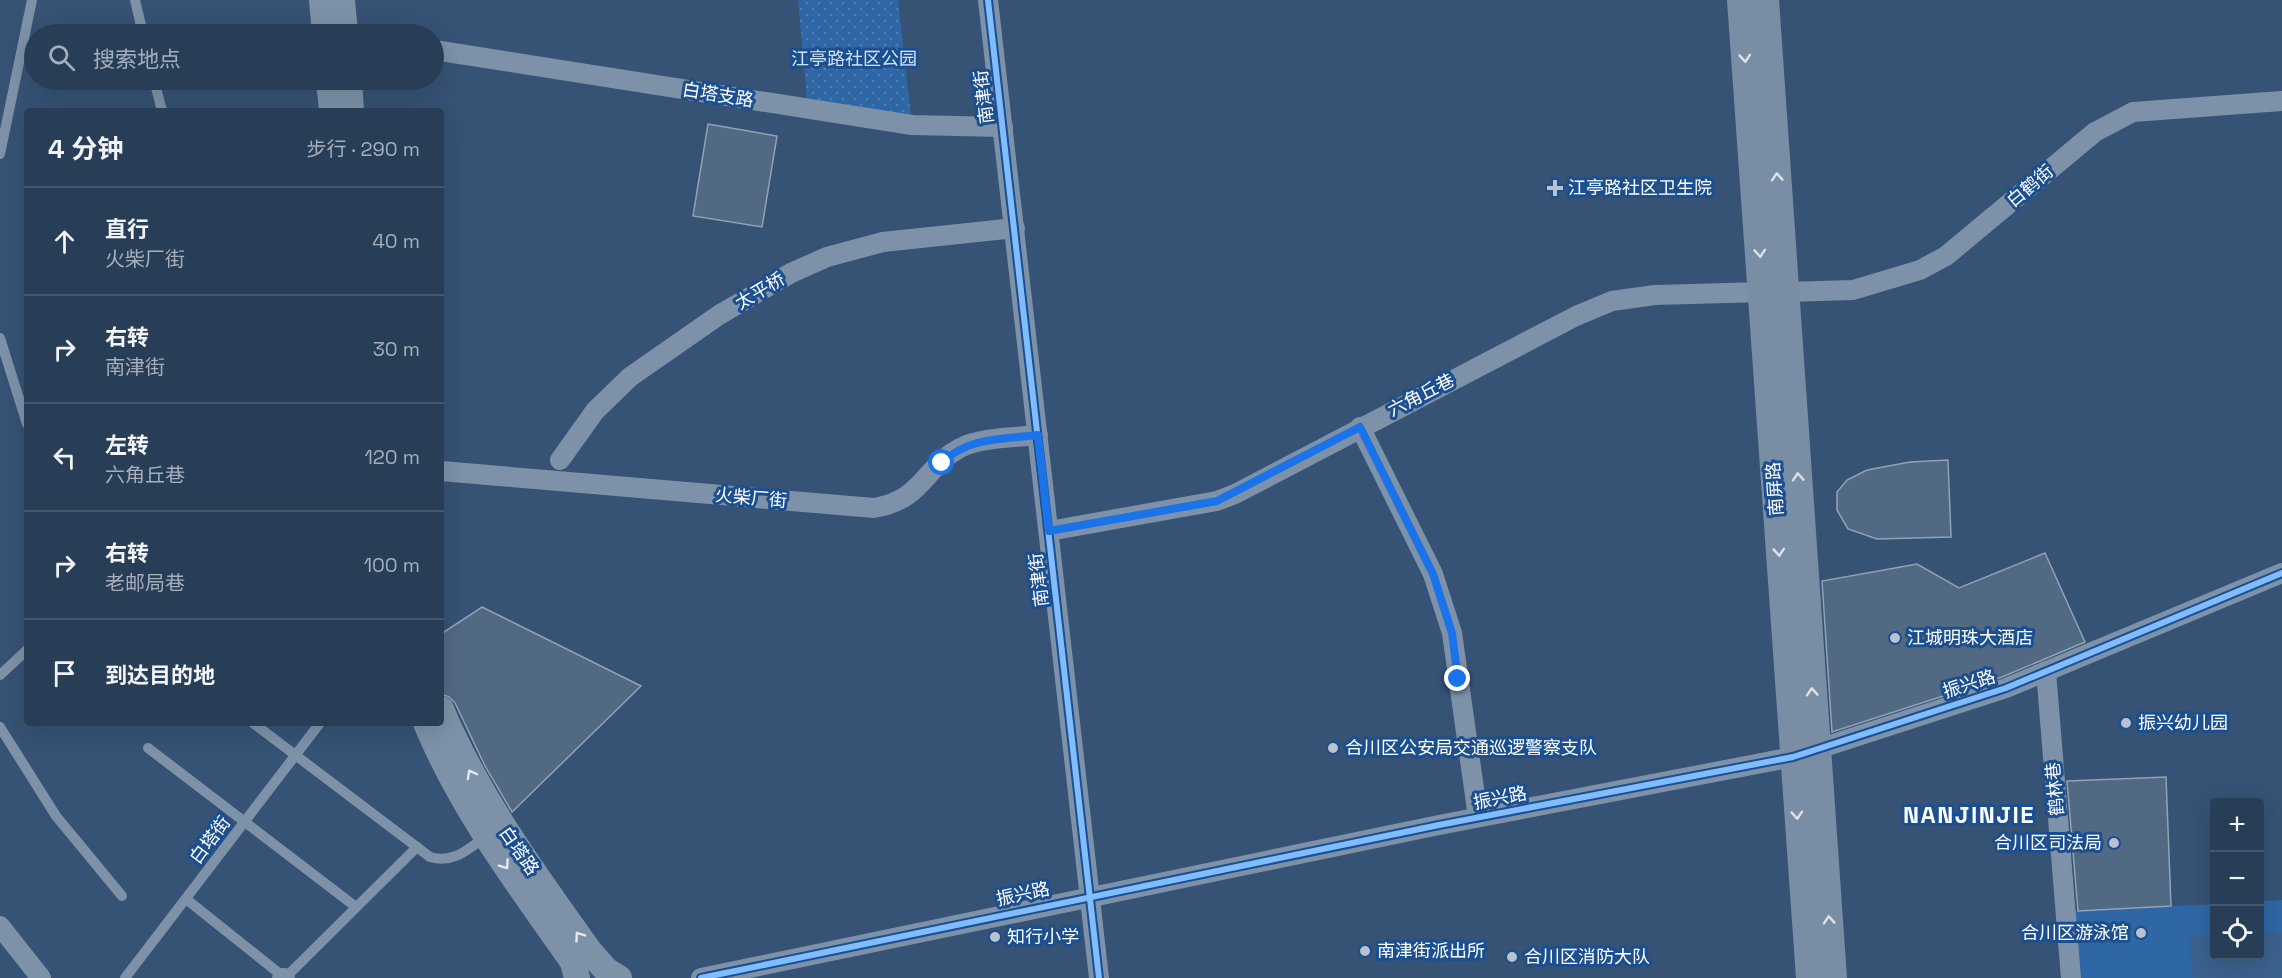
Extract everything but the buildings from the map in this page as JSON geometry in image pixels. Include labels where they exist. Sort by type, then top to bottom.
[{"type":"main road","name":"南屏路","points":[[1741,0],[1774,292]]},
{"type":"main road","name":"南屏路","points":[[1765,0],[1774,292],[1804,754],[1810,978]]},
{"type":"main road","name":"南屏路","points":[[1804,754],[1833,978]]},
{"type":"street","points":[[322,0],[329,24]]},
{"type":"street","points":[[335,24],[342,0]]},
{"type":"street","name":"南津街","points":[[988,0],[1099,978]]},
{"type":"street","name":"白塔支路","points":[[444,52],[912,125],[1003,127]]},
{"type":"street","points":[[330,90],[332,108]]},
{"type":"street","points":[[350,90],[351,108]]},
{"type":"street","name":"白鹤街","points":[[1774,292],[1853,290],[1929,265],[1946,256],[2095,132],[2133,111],[2282,101]]},
{"type":"street","name":"太平桥","points":[[560,460],[595,411],[630,377],[719,315],[791,273],[827,257],[883,242],[1015,228]]},
{"type":"street","name":"六角丘巷","points":[[1049,531],[1217,501],[1576,316],[1612,301],[1655,295],[1774,292]]},
{"type":"street","points":[[1360,427],[1433,574],[1450,627],[1478,817]]},
{"type":"street","name":"火柴厂街","points":[[444,471],[874,508],[888,506],[913,493],[951,454],[962,447],[974,443],[1038,435]]},
{"type":"street","name":"振兴路","points":[[700,978],[1478,817],[1804,754],[2006,688],[2282,573]]},
{"type":"street","name":"鹤林巷","points":[[2046,671],[2071,978]]},
{"type":"street","name":"白塔路","points":[[444,716],[458,751],[499,824],[591,952],[606,970],[619,978]]},
{"type":"street","name":"白塔路","points":[[427,726],[441,761],[485,837],[573,962],[577,978]]},
{"type":"street","points":[[0,926],[41,978]]},
{"type":"lane","points":[[27,24],[32,0]]},
{"type":"lane","points":[[135,0],[141,24]]},
{"type":"lane","points":[[0,154],[24,38]]},
{"type":"lane","points":[[157,90],[161,108]]},
{"type":"lane","points":[[0,338],[24,414]]},
{"type":"lane","points":[[0,675],[24,653]]},
{"type":"lane","points":[[257,726],[430,857],[443,861],[456,858],[485,837]]},
{"type":"lane","name":"白塔街","points":[[125,978],[319,726]]},
{"type":"lane","points":[[0,727],[56,816],[122,896]]},
{"type":"lane","points":[[148,748],[356,907]]},
{"type":"lane","points":[[186,898],[284,978],[417,847]]},
{"type":"green space","name":"江亭路社区公园","points":[[798,0],[898,0],[912,125],[808,110]]},
{"type":"green space","name":"合川区游泳馆","points":[[2282,900],[2282,978],[2071,978],[2065,911],[2210,904],[2210,960],[2264,960],[2264,901]]},
{"type":"shaded area","points":[[2282,932],[2282,978],[2193,978],[2190,936],[2210,935],[2210,960],[2264,960],[2264,933]]},
{"type":"cycle path","points":[[988,0],[1099,978]]},
{"type":"cycle path","points":[[701,978],[1439,825],[1793,757],[2006,688],[2282,573]]},
{"type":"place","name":"江亭路社区卫生院","points":[[1555,188]]},
{"type":"place","name":"江城明珠大酒店","points":[[1895,638]]},
{"type":"place","name":"振兴幼儿园","points":[[2126,723]]},
{"type":"place","name":"合川区公安局交通巡逻警察支队","points":[[1333,748]]},
{"type":"place","name":"合川区司法局","points":[[2114,843]]},
{"type":"place","name":"合川区游泳馆","points":[[2141,933]]},
{"type":"place","name":"知行小学","points":[[995,937]]},
{"type":"place","name":"南津街派出所","points":[[1365,951]]},
{"type":"place","name":"合川区消防大队","points":[[1512,957]]},
{"type":"district","name":"NANJINJIE","points":[[1969,815]]},
{"type":"route","points":[[942,463],[962,447],[974,443],[1038,435],[1049,531],[1217,501],[1235,494],[1360,427],[1433,574],[1452,633],[1458,679]]}]
